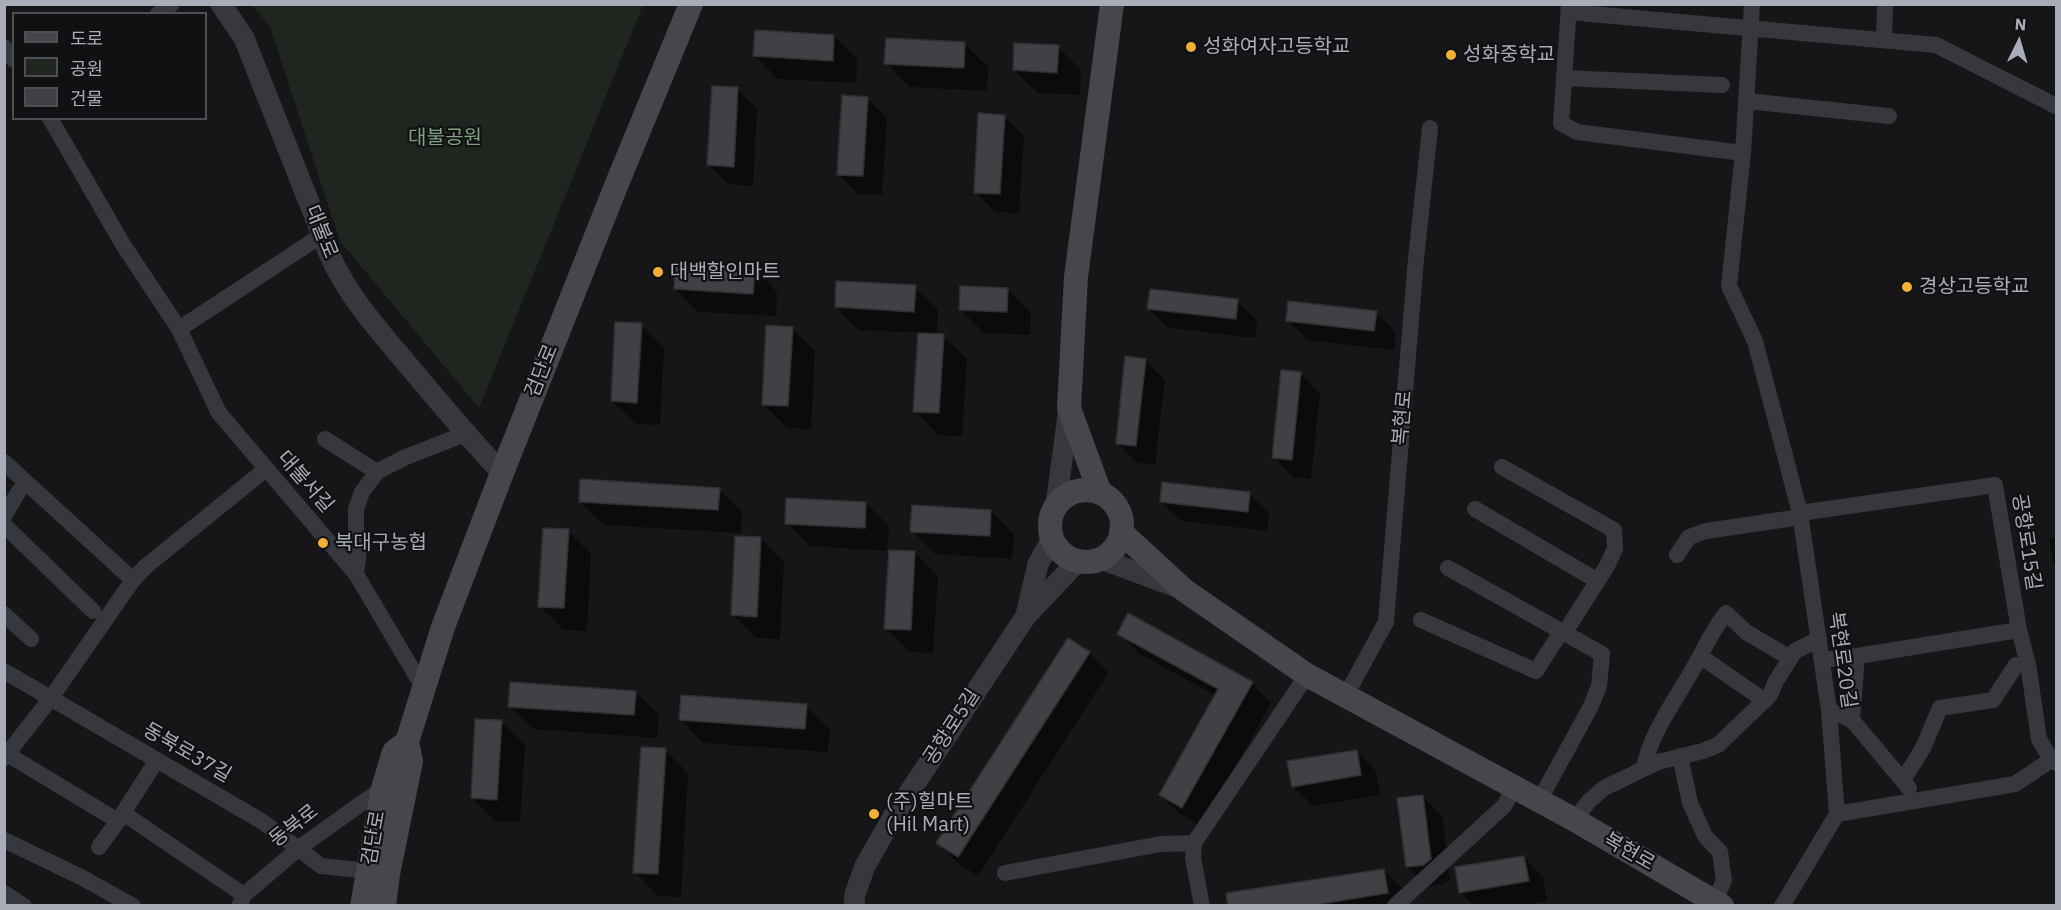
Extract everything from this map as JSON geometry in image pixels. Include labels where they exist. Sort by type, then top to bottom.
[{"type":"main road","name":"검단로","points":[[384,906],[388,874],[411,761],[407,742],[443,627],[616,186],[691,4]]},
{"type":"main road","points":[[1100,493],[1069,408],[1076,277],[1113,4]]},
{"type":"main road","points":[[1088,490],[1100,493],[1110,499],[1118,509],[1122,521],[1118,543],[1110,552],[1089,560],[1067,557],[1052,539],[1051,516],[1056,505],[1065,496],[1076,491],[1088,490]]},
{"type":"main road","name":"복현로","points":[[1121,532],[1184,590],[1307,675],[1345,698],[1575,820],[1719,903]]},
{"type":"main road","name":"검단로","points":[[362,906],[382,788],[394,752],[407,742]]},
{"type":"street","name":"대불로","points":[[221,4],[244,38],[329,258],[361,309],[465,434],[502,473]]},
{"type":"street","name":"복현로20길","points":[[1752,4],[1743,153],[1729,286],[1755,341],[1801,515],[1828,710],[1837,814]]},
{"type":"street","points":[[1884,40],[1885,4]]},
{"type":"street","points":[[1743,153],[1577,132],[1561,123],[1569,8],[1936,45],[2056,106]]},
{"type":"street","points":[[1564,78],[1722,85]]},
{"type":"street","points":[[1747,101],[1889,116]]},
{"type":"street","name":"대불서길","points":[[51,120],[122,243],[179,329],[219,413],[356,574],[424,688]]},
{"type":"street","name":"복현로","points":[[1345,698],[1386,622],[1414,281],[1430,128]]},
{"type":"street","points":[[179,329],[322,235]]},
{"type":"street","points":[[1056,505],[1069,408]]},
{"type":"street","points":[[356,574],[360,552],[356,509],[362,492],[377,472],[406,457],[465,434]]},
{"type":"street","points":[[325,439],[377,472]]},
{"type":"street","points":[[4,462],[133,580]]},
{"type":"street","points":[[1421,620],[1536,672],[1598,581],[1615,549],[1614,530],[1502,467]]},
{"type":"street","points":[[242,900],[120,817],[6,756],[51,698],[133,580],[145,567],[266,469]]},
{"type":"street","name":"공항로15길","points":[[1801,515],[1995,485],[2019,630],[2028,664],[2039,739],[2054,762],[2015,784],[1920,801]]},
{"type":"street","points":[[4,516],[19,491]]},
{"type":"street","points":[[1475,509],[1598,581]]},
{"type":"street","points":[[1677,555],[1689,537],[1706,531],[1801,515]]},
{"type":"street","points":[[4,525],[93,611]]},
{"type":"street","points":[[1026,616],[1038,564],[1052,539]]},
{"type":"street","points":[[1026,616],[1089,560],[1184,590]]},
{"type":"street","points":[[1448,568],[1602,654],[1599,686],[1590,708],[1539,801]]},
{"type":"street","points":[[1644,768],[1647,750],[1716,625],[1726,613],[1746,632],[1790,658]]},
{"type":"street","points":[[4,614],[31,639]]},
{"type":"street","name":"공항로5길","points":[[854,906],[855,894],[865,866],[893,817],[1026,616]]},
{"type":"street","points":[[1821,660],[2019,630]]},
{"type":"street","points":[[1575,820],[1588,802],[1604,788],[1658,762],[1718,744],[1770,695],[1795,651],[1818,639]]},
{"type":"street","points":[[1700,656],[1765,701]]},
{"type":"street","points":[[1852,720],[1857,656]]},
{"type":"street","points":[[1903,780],[1923,748],[1940,708],[1993,700],[2016,665],[2028,664]]},
{"type":"street","name":"동북로37길","points":[[4,671],[264,822],[321,866],[369,871]]},
{"type":"street","points":[[1202,906],[1193,858],[1194,843],[1307,675]]},
{"type":"street","points":[[1828,710],[1852,720],[1920,801]]},
{"type":"street","points":[[1680,756],[1690,803],[1705,836],[1720,852],[1724,880],[1719,903]]},
{"type":"street","points":[[99,847],[157,760]]},
{"type":"street","points":[[1395,906],[1504,806],[1515,787]]},
{"type":"street","name":"동북로","points":[[242,900],[299,848],[382,788]]},
{"type":"street","points":[[1782,906],[1837,814],[1920,801]]},
{"type":"street","points":[[4,840],[81,877],[133,906]]},
{"type":"street","points":[[1005,873],[1161,844],[1194,843]]},
{"type":"street","points":[[4,893],[24,906]]},
{"type":"green space","name":"대불공원","points":[[252,5],[643,5],[479,408],[340,241],[270,27]]},
{"type":"building","points":[[755,30],[834,35],[833,61],[753,56]]},
{"type":"building","points":[[886,38],[965,42],[964,68],[884,64]]},
{"type":"building","points":[[1014,43],[1059,45],[1057,73],[1013,70]]},
{"type":"building","points":[[712,86],[738,87],[734,167],[707,165]]},
{"type":"building","points":[[842,95],[868,97],[863,176],[837,175]]},
{"type":"building","points":[[978,113],[1005,115],[1000,194],[974,193]]},
{"type":"building","points":[[675,263],[755,268],[753,294],[674,289]]},
{"type":"building","points":[[836,281],[916,285],[914,312],[835,307]]},
{"type":"building","points":[[960,286],[1008,288],[1007,312],[959,310]]},
{"type":"building","points":[[1150,289],[1238,299],[1236,319],[1147,309]]},
{"type":"building","points":[[1288,301],[1377,311],[1374,331],[1286,321]]},
{"type":"building","points":[[615,322],[642,323],[637,403],[611,401]]},
{"type":"building","points":[[766,325],[793,327],[788,406],[762,405]]},
{"type":"building","points":[[918,333],[944,334],[939,413],[913,412]]},
{"type":"building","points":[[1125,356],[1146,359],[1136,446],[1116,444]]},
{"type":"building","points":[[1281,370],[1301,372],[1292,460],[1272,458]]},
{"type":"building","points":[[580,479],[720,488],[718,510],[579,502]]},
{"type":"building","points":[[1162,482],[1250,492],[1248,512],[1160,502]]},
{"type":"building","points":[[786,498],[866,502],[865,528],[785,524]]},
{"type":"building","points":[[912,505],[991,510],[990,536],[910,532]]},
{"type":"building","points":[[543,528],[569,529],[564,608],[538,607]]},
{"type":"building","points":[[735,536],[761,537],[757,617],[731,615]]},
{"type":"building","points":[[889,550],[915,551],[911,630],[884,629]]},
{"type":"building","points":[[1128,613],[1253,682],[1182,808],[1159,795],[1218,689],[1117,634]]},
{"type":"building","points":[[1068,638],[1090,652],[958,857],[936,843]]},
{"type":"building","points":[[510,682],[636,691],[634,715],[508,707]]},
{"type":"building","points":[[681,695],[807,704],[805,729],[679,720]]},
{"type":"building","points":[[475,719],[502,720],[497,800],[471,798]]},
{"type":"building","points":[[641,747],[666,748],[658,874],[633,873]]},
{"type":"building","points":[[1357,750],[1361,775],[1292,787],[1287,761]]},
{"type":"building","points":[[1423,795],[1431,859],[1424,865],[1406,867],[1397,798]]},
{"type":"building","points":[[1524,856],[1529,881],[1459,893],[1455,867]]},
{"type":"building","points":[[1384,869],[1388,893],[1308,906],[1228,906],[1226,893]]},
{"type":"place","name":"성화여자고등학교","points":[[1191,47]]},
{"type":"place","name":"성화중학교","points":[[1451,55]]},
{"type":"place","name":"대백할인마트","points":[[658,272]]},
{"type":"place","name":"경상고등학교","points":[[1907,287]]},
{"type":"place","name":"북대구농협","points":[[323,543]]},
{"type":"place","name":"(주)힐마트 (Hil Mart)","points":[[874,814]]}]
